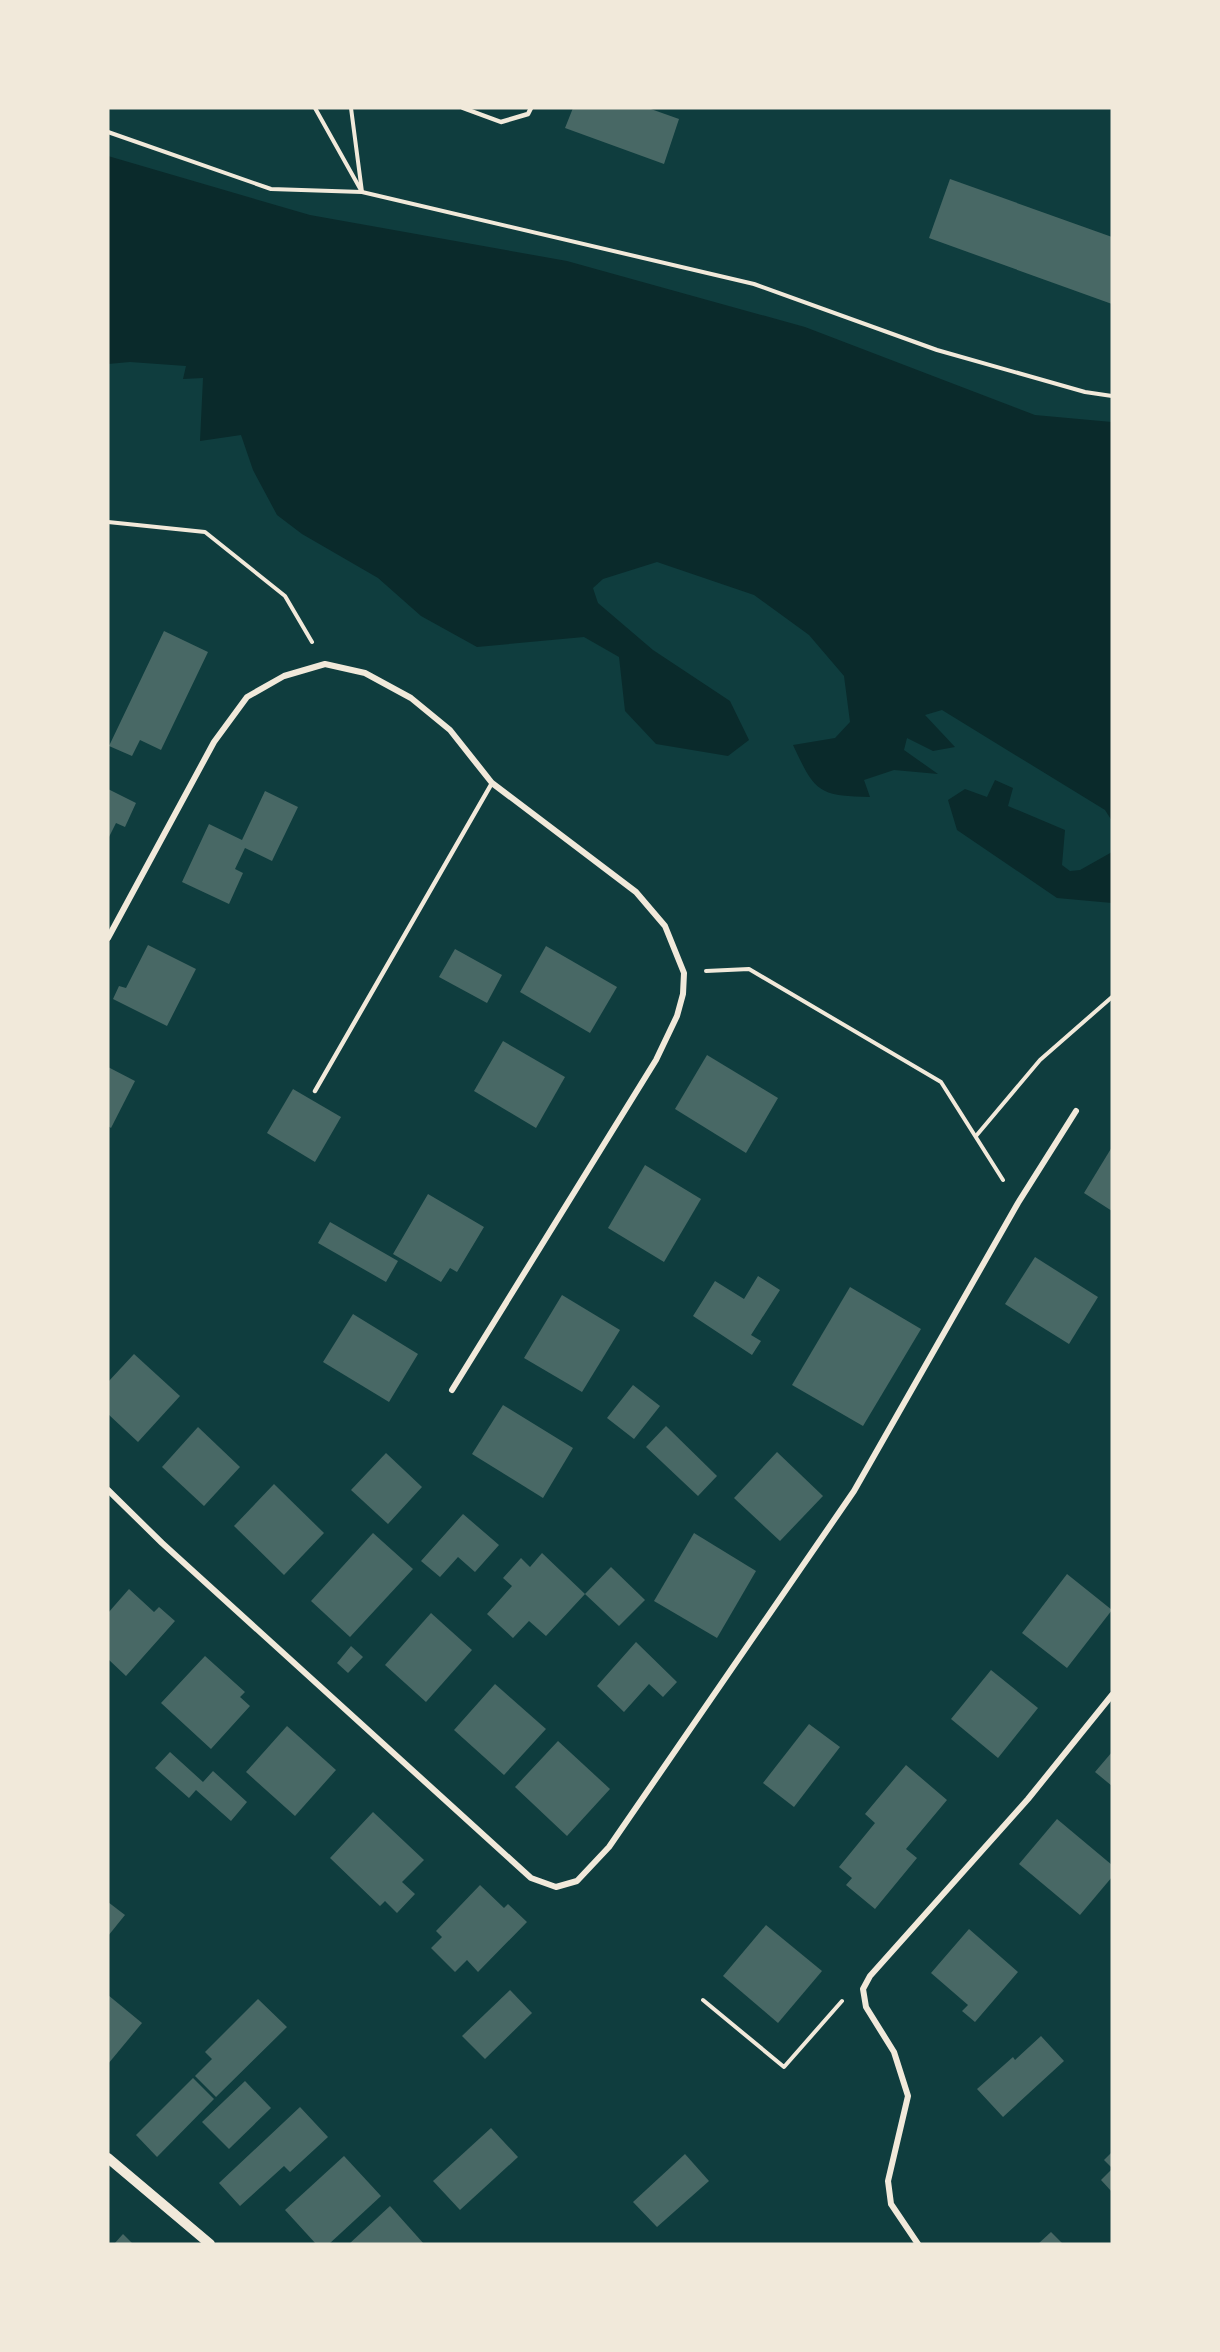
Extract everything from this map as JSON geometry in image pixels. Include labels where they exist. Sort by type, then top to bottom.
[{"type":"street","points":[[108,938],[214,741],[247,697],[284,676],[325,664],[365,673],[411,698],[450,730],[492,783],[636,892],[665,926],[684,973],[683,994],[677,1017],[656,1060],[452,1390]]},
{"type":"street","points":[[108,1490],[162,1543],[531,1878],[556,1887],[577,1881],[609,1847],[854,1491],[1018,1203],[1076,1111]]},
{"type":"street","points":[[918,2244],[891,2204],[888,2181],[908,2096],[894,2052],[866,2007],[863,1989],[870,1976],[1028,1799],[1112,1695]]},
{"type":"street","points":[[108,2158],[210,2244]]},
{"type":"lane","points":[[463,108],[501,122],[528,114],[531,108]]},
{"type":"lane","points":[[315,1091],[492,783]]},
{"type":"path","points":[[315,108],[362,192]]},
{"type":"path","points":[[351,108],[362,192]]},
{"type":"path","points":[[108,132],[271,189],[362,192],[754,284],[937,350],[1085,392],[1112,396]]},
{"type":"path","points":[[108,522],[205,532],[285,596],[325,664]]},
{"type":"path","points":[[684,973],[749,969],[941,1082],[1018,1203]]},
{"type":"path","points":[[976,1137],[1040,1060],[1112,997]]},
{"type":"path","points":[[704,2000],[784,2067],[844,1998],[863,1989]]},
{"type":"water","points":[[108,156],[310,215],[567,261],[805,327],[1035,415],[1112,422],[1112,821],[1105,810],[942,710],[925,715],[955,747],[933,751],[907,738],[904,750],[938,774],[894,770],[864,780],[870,797],[839,795],[820,788],[807,773],[793,745],[835,738],[850,722],[844,676],[809,635],[754,595],[657,562],[603,579],[593,588],[598,603],[653,650],[730,701],[749,740],[728,756],[656,744],[625,711],[619,657],[584,637],[477,647],[421,616],[378,578],[302,534],[277,515],[253,470],[241,435],[200,441],[203,378],[183,379],[186,366],[130,362],[108,364]]},
{"type":"water","points":[[995,780],[1013,788],[1008,806],[1065,830],[1062,865],[1070,871],[1080,870],[1112,852],[1112,903],[1057,898],[957,830],[948,800],[965,789],[987,797]]},
{"type":"building","points":[[573,108],[648,108],[679,119],[664,164],[565,128]]},
{"type":"building","points":[[950,179],[1112,237],[1112,304],[929,238]]},
{"type":"building","points":[[164,631],[208,652],[161,750],[140,740],[132,756],[109,746]]},
{"type":"building","points":[[108,789],[136,803],[125,827],[116,823],[108,839]]},
{"type":"building","points":[[265,791],[298,807],[272,861],[245,848],[235,869],[243,873],[229,904],[182,882],[209,824],[242,840]]},
{"type":"building","points":[[148,945],[196,969],[167,1026],[113,999],[119,986],[126,988]]},
{"type":"building","points":[[546,946],[617,987],[590,1033],[520,992]]},
{"type":"building","points":[[455,949],[502,975],[487,1003],[439,977]]},
{"type":"building","points":[[503,1041],[565,1077],[536,1128],[474,1091]]},
{"type":"building","points":[[707,1055],[778,1098],[746,1153],[675,1109]]},
{"type":"building","points":[[108,1067],[135,1081],[111,1128],[108,1126]]},
{"type":"building","points":[[293,1089],[341,1117],[315,1162],[267,1133]]},
{"type":"building","points":[[1112,1147],[1112,1211],[1084,1193]]},
{"type":"building","points":[[645,1165],[701,1199],[664,1262],[608,1228]]},
{"type":"building","points":[[428,1194],[484,1227],[457,1272],[450,1268],[441,1282],[393,1254]]},
{"type":"building","points":[[330,1222],[398,1261],[386,1282],[318,1243]]},
{"type":"building","points":[[1035,1257],[1098,1297],[1069,1344],[1005,1304]]},
{"type":"building","points":[[758,1276],[780,1290],[751,1335],[761,1341],[752,1355],[693,1316],[715,1281],[744,1299]]},
{"type":"building","points":[[850,1287],[921,1329],[863,1426],[792,1385]]},
{"type":"building","points":[[562,1295],[620,1330],[582,1392],[524,1358]]},
{"type":"building","points":[[353,1314],[418,1354],[389,1402],[323,1362]]},
{"type":"building","points":[[134,1354],[180,1396],[138,1442],[108,1414],[108,1382]]},
{"type":"building","points":[[633,1385],[660,1406],[634,1439],[607,1418]]},
{"type":"building","points":[[503,1405],[573,1448],[543,1498],[472,1454]]},
{"type":"building","points":[[666,1426],[717,1476],[698,1496],[646,1447]]},
{"type":"building","points":[[198,1427],[240,1467],[204,1506],[162,1467]]},
{"type":"building","points":[[777,1452],[823,1496],[780,1541],[734,1498]]},
{"type":"building","points":[[386,1453],[422,1487],[388,1524],[351,1490]]},
{"type":"building","points":[[274,1484],[324,1533],[284,1575],[234,1526]]},
{"type":"building","points":[[463,1514],[499,1545],[475,1572],[458,1557],[440,1577],[421,1561]]},
{"type":"building","points":[[373,1533],[413,1569],[350,1637],[311,1601]]},
{"type":"building","points":[[694,1533],[756,1571],[717,1638],[654,1601]]},
{"type":"building","points":[[542,1553],[585,1594],[546,1636],[529,1621],[513,1638],[487,1614],[512,1586],[503,1578],[521,1558],[530,1567]]},
{"type":"building","points":[[611,1567],[645,1600],[619,1626],[585,1594]]},
{"type":"building","points":[[1067,1574],[1112,1610],[1067,1668],[1022,1633]]},
{"type":"building","points":[[129,1589],[154,1612],[159,1607],[175,1621],[126,1676],[108,1659],[108,1613]]},
{"type":"building","points":[[431,1613],[472,1650],[426,1702],[385,1665]]},
{"type":"building","points":[[636,1642],[677,1682],[663,1697],[649,1684],[624,1712],[597,1686]]},
{"type":"building","points":[[351,1646],[363,1657],[348,1673],[337,1663]]},
{"type":"building","points":[[205,1656],[245,1692],[240,1697],[250,1706],[211,1749],[161,1703]]},
{"type":"building","points":[[991,1670],[1038,1708],[998,1758],[951,1719]]},
{"type":"building","points":[[495,1684],[546,1729],[504,1775],[454,1730]]},
{"type":"building","points":[[809,1724],[840,1747],[794,1807],[763,1783]]},
{"type":"building","points":[[287,1726],[336,1770],[295,1816],[246,1772]]},
{"type":"building","points":[[558,1741],[610,1789],[567,1836],[515,1787]]},
{"type":"building","points":[[170,1752],[203,1782],[213,1771],[247,1802],[231,1821],[196,1790],[189,1798],[155,1768]]},
{"type":"building","points":[[1112,1752],[1112,1786],[1095,1772]]},
{"type":"building","points":[[906,1765],[947,1800],[906,1849],[917,1858],[875,1909],[846,1885],[852,1878],[839,1867],[875,1823],[865,1814]]},
{"type":"building","points":[[373,1812],[424,1860],[402,1882],[415,1894],[397,1913],[385,1901],[380,1906],[330,1858]]},
{"type":"building","points":[[1057,1819],[1112,1865],[1112,1877],[1080,1915],[1019,1864]]},
{"type":"building","points":[[480,1885],[504,1908],[508,1904],[527,1922],[478,1972],[467,1960],[455,1972],[431,1948],[442,1937],[436,1931]]},
{"type":"building","points":[[108,1902],[125,1915],[108,1936]]},
{"type":"building","points":[[766,1925],[822,1971],[778,2023],[723,1976]]},
{"type":"building","points":[[969,1929],[1018,1972],[975,2022],[962,2011],[968,2005],[931,1973]]},
{"type":"building","points":[[510,1990],[532,2013],[485,2059],[462,2036]]},
{"type":"building","points":[[108,1995],[142,2023],[108,2064]]},
{"type":"building","points":[[258,1999],[287,2027],[216,2097],[195,2076],[212,2059],[205,2052]]},
{"type":"building","points":[[1041,2036],[1064,2061],[1003,2117],[977,2089],[1013,2057],[1015,2060]]},
{"type":"building","points":[[193,2078],[214,2099],[157,2157],[136,2135]]},
{"type":"building","points":[[245,2081],[271,2108],[229,2149],[202,2122]]},
{"type":"building","points":[[300,2107],[328,2137],[290,2172],[284,2166],[240,2206],[219,2183]]},
{"type":"building","points":[[491,2128],[518,2157],[460,2210],[433,2181]]},
{"type":"building","points":[[1112,2152],[1112,2168],[1104,2160]]},
{"type":"building","points":[[685,2154],[709,2181],[657,2227],[633,2202]]},
{"type":"building","points":[[344,2156],[381,2196],[329,2244],[316,2244],[285,2210]]},
{"type":"building","points":[[1112,2169],[1112,2192],[1101,2180]]},
{"type":"building","points":[[390,2206],[424,2244],[349,2244]]},
{"type":"building","points":[[1051,2232],[1063,2244],[1038,2244]]},
{"type":"building","points":[[123,2234],[133,2244],[114,2244]]}]
